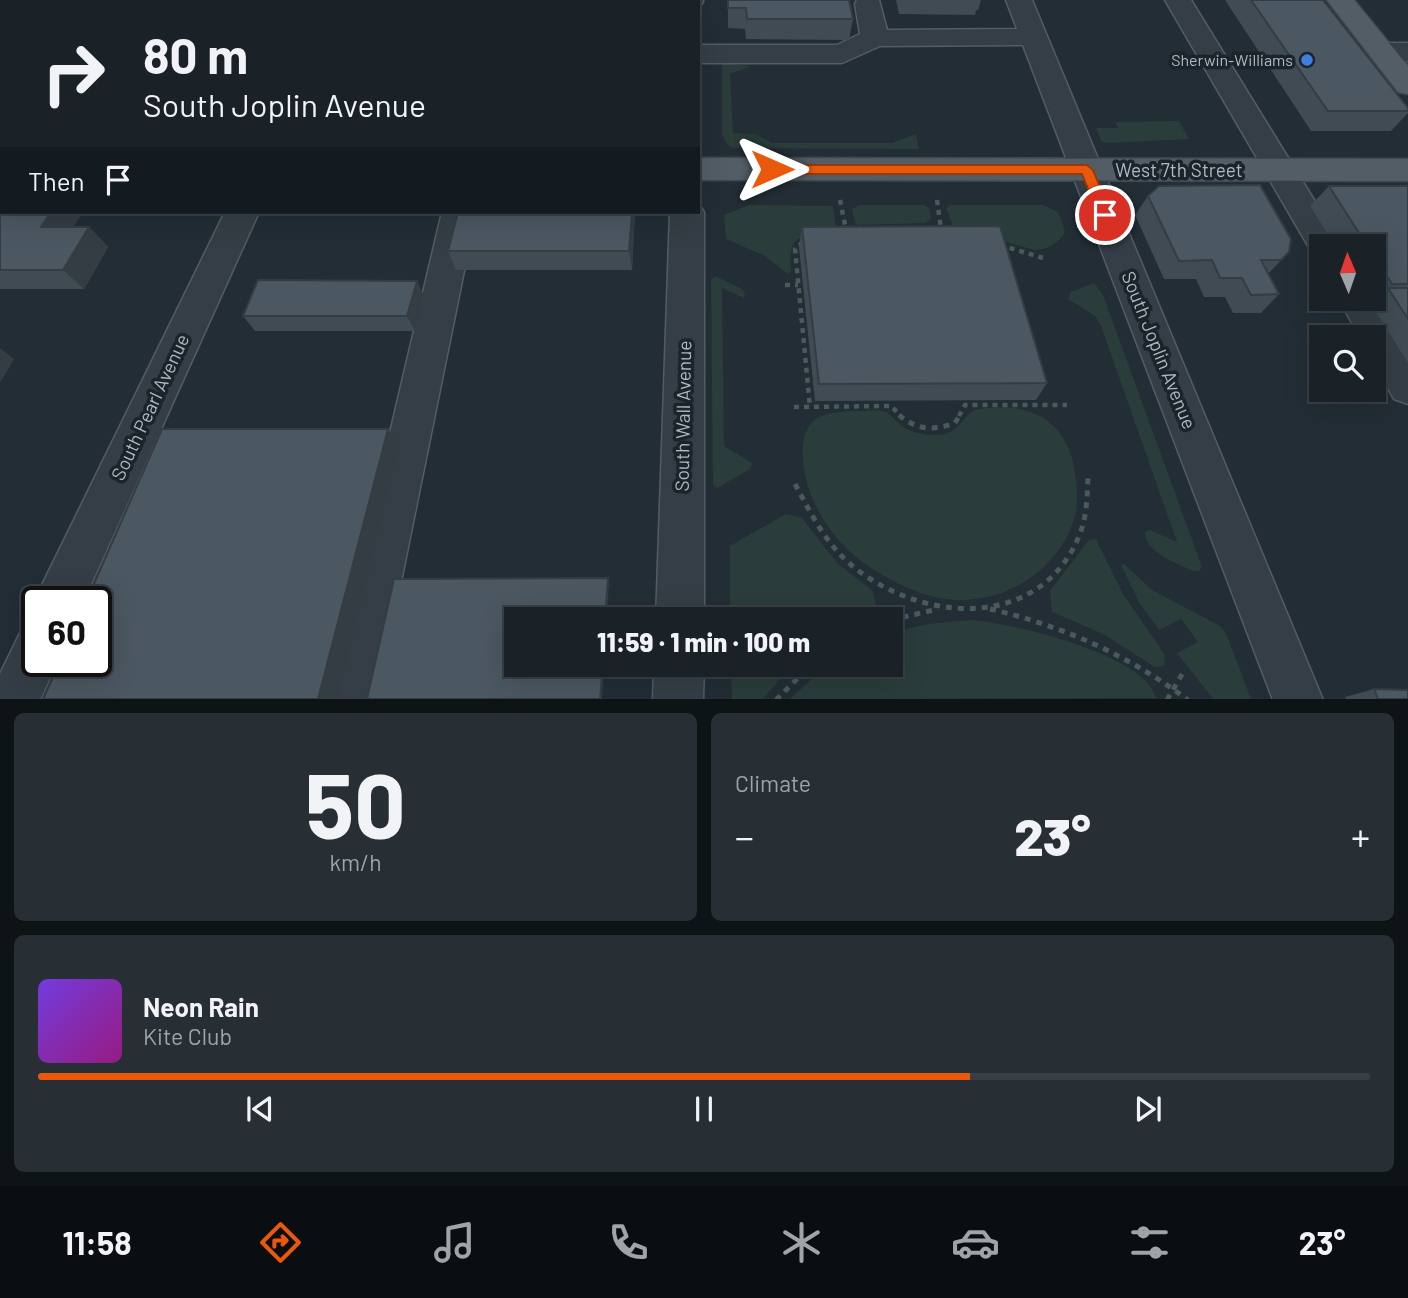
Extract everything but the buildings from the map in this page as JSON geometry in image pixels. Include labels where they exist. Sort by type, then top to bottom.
[{"type":"main road","points":[[1340,0],[1395,52],[1408,85]]},
{"type":"main road","name":"West 7th Street","points":[[700,169],[1408,170]]},
{"type":"street","name":"South Joplin Avenue","points":[[1019,0],[1298,699]]},
{"type":"street","points":[[1178,0],[1318,234]]},
{"type":"street","points":[[868,4],[875,37]]},
{"type":"street","points":[[700,54],[842,54],[875,37],[1034,37]]},
{"type":"street","name":"South Pearl Avenue","points":[[67,586],[241,214]]},
{"type":"street","points":[[352,699],[459,214]]},
{"type":"street","name":"South Wall Avenue","points":[[680,607],[687,214]]},
{"type":"street","points":[[1365,312],[1408,387]]},
{"type":"street","points":[[14,699],[24,677]]},
{"type":"street","points":[[678,699],[679,677]]},
{"type":"path","points":[[835,233],[847,232],[841,200]]},
{"type":"path","points":[[937,200],[941,229]]},
{"type":"path","points":[[932,228],[953,230]]},
{"type":"path","points":[[806,241],[795,246],[810,407]]},
{"type":"path","points":[[991,242],[1043,258]]},
{"type":"path","points":[[785,285],[798,285]]},
{"type":"path","points":[[794,407],[891,406],[908,424],[932,430],[955,423],[965,405],[1067,405]]},
{"type":"path","points":[[989,609],[1034,591],[1065,558],[1082,525],[1088,478]]},
{"type":"path","points":[[794,484],[819,527],[849,563],[909,600],[939,609]]},
{"type":"path","points":[[903,617],[939,609],[989,609],[1072,632],[1134,662],[1188,699]]},
{"type":"path","points":[[1167,699],[1184,671]]},
{"type":"path","points":[[776,699],[799,677]]},
{"type":"green space","points":[[722,63],[751,66],[730,74],[733,133],[755,134],[772,143],[892,143],[916,134],[919,149],[733,148],[725,142],[722,134]]},
{"type":"green space","points":[[1179,121],[1189,139],[1107,143],[1101,141],[1096,128],[1118,128],[1115,122]]},
{"type":"green space","points":[[749,205],[833,206],[836,227],[795,242],[792,248],[791,272],[788,274],[765,256],[726,239],[724,215]]},
{"type":"green space","points":[[859,205],[924,205],[929,208],[931,218],[926,223],[858,225],[852,209]]},
{"type":"green space","points":[[950,205],[1043,205],[1058,212],[1065,231],[1052,245],[1034,250],[953,226],[946,208]]},
{"type":"green space","points":[[715,276],[742,289],[745,294],[744,298],[722,288],[724,446],[752,463],[750,469],[717,488],[713,484],[711,280]]},
{"type":"green space","points":[[1094,283],[1103,295],[1202,567],[1199,571],[1193,571],[1163,556],[1146,539],[1145,532],[1150,530],[1177,542],[1101,326],[1095,316],[1068,299],[1071,292]]},
{"type":"green space","points":[[994,407],[1029,411],[1056,428],[1072,459],[1076,511],[1065,539],[1051,559],[1034,576],[1013,588],[990,596],[966,600],[942,599],[918,592],[880,574],[862,562],[838,539],[823,519],[807,484],[803,460],[805,434],[816,419],[824,415],[872,410],[889,414],[910,431],[936,435],[954,430],[974,410]]},
{"type":"green space","points":[[786,514],[802,518],[838,564],[872,590],[877,607],[730,607],[730,546]]},
{"type":"green space","points":[[1096,539],[1123,594],[1165,655],[1164,666],[1155,667],[1103,634],[1052,612],[1050,591],[1089,540]]},
{"type":"green space","points":[[1124,564],[1152,590],[1220,626],[1226,633],[1251,699],[1213,699],[1177,653],[1198,642],[1181,619],[1159,630],[1139,602],[1121,565]]},
{"type":"green space","points":[[972,620],[991,622],[1075,644],[1129,668],[1147,682],[1156,698],[790,699],[814,677],[903,677],[903,630],[927,624]]},
{"type":"green space","points":[[731,677],[782,677],[763,699],[732,699]]},
{"type":"place","name":"Sherwin-Williams","points":[[1307,60]]},
{"type":"route","points":[[772,169],[1087,170],[1105,215]]}]
